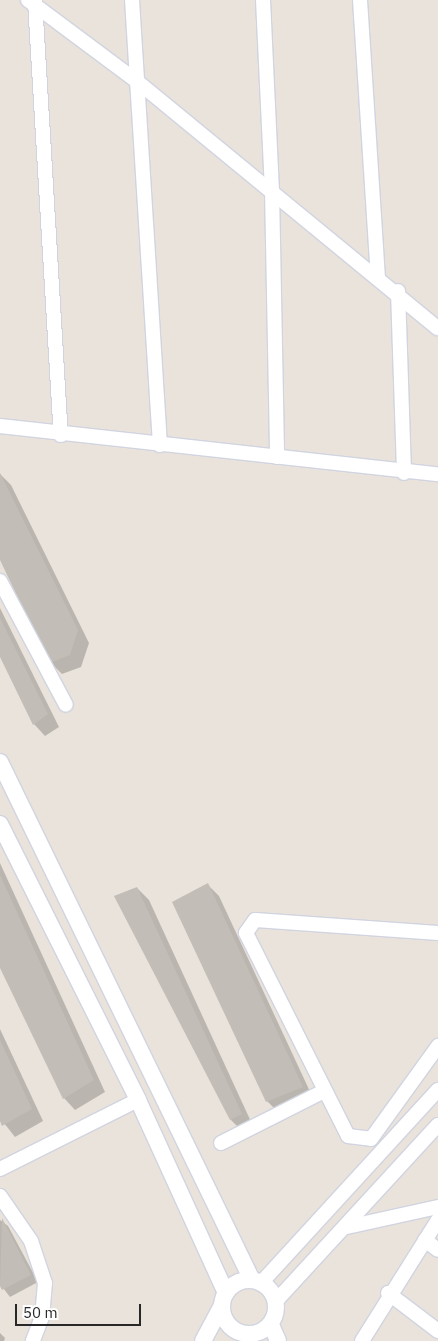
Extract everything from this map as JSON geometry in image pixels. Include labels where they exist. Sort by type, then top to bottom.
[{"type":"street","points":[[132,0],[160,445]]},
{"type":"street","points":[[264,0],[272,190],[277,457]]},
{"type":"street","points":[[360,0],[378,275]]},
{"type":"street","points":[[32,2],[138,82],[378,275],[438,328]]},
{"type":"street","points":[[32,2],[61,435]]},
{"type":"street","points":[[398,292],[404,473]]},
{"type":"street","points":[[0,426],[61,435],[277,457],[404,473],[438,474]]},
{"type":"street","points":[[0,581],[66,705]]},
{"type":"street","points":[[0,762],[257,1281],[276,1302]]},
{"type":"street","points":[[0,824],[138,1100],[224,1300],[228,1324],[241,1337],[270,1325]]},
{"type":"street","points":[[438,932],[326,922],[255,920],[247,927],[324,1092],[348,1136],[370,1139],[438,1046]]},
{"type":"street","points":[[203,1341],[224,1300],[237,1283],[257,1281],[438,1090]]},
{"type":"street","points":[[221,1143],[324,1092]]},
{"type":"street","points":[[0,1169],[138,1100]]},
{"type":"street","points":[[278,1341],[270,1325],[276,1302],[347,1227],[438,1125]]},
{"type":"street","points":[[0,1196],[30,1241],[46,1283],[42,1317],[33,1341]]},
{"type":"street","points":[[347,1227],[438,1207]]},
{"type":"street","points":[[362,1341],[388,1294],[438,1220]]},
{"type":"street","points":[[424,1240],[438,1250]]},
{"type":"street","points":[[388,1294],[438,1330]]},
{"type":"building","points":[[0,473],[78,630],[70,655],[49,663],[0,560]]},
{"type":"building","points":[[0,618],[48,714],[33,725],[0,657]]},
{"type":"building","points":[[0,875],[94,1080],[63,1099],[0,968]]},
{"type":"building","points":[[208,883],[303,1087],[266,1102],[172,902]]},
{"type":"building","points":[[137,887],[242,1114],[230,1120],[114,896]]},
{"type":"building","points":[[0,1040],[32,1109],[2,1126],[0,1121]]},
{"type":"building","points":[[2,1218],[31,1275],[2,1290],[0,1286]]}]
